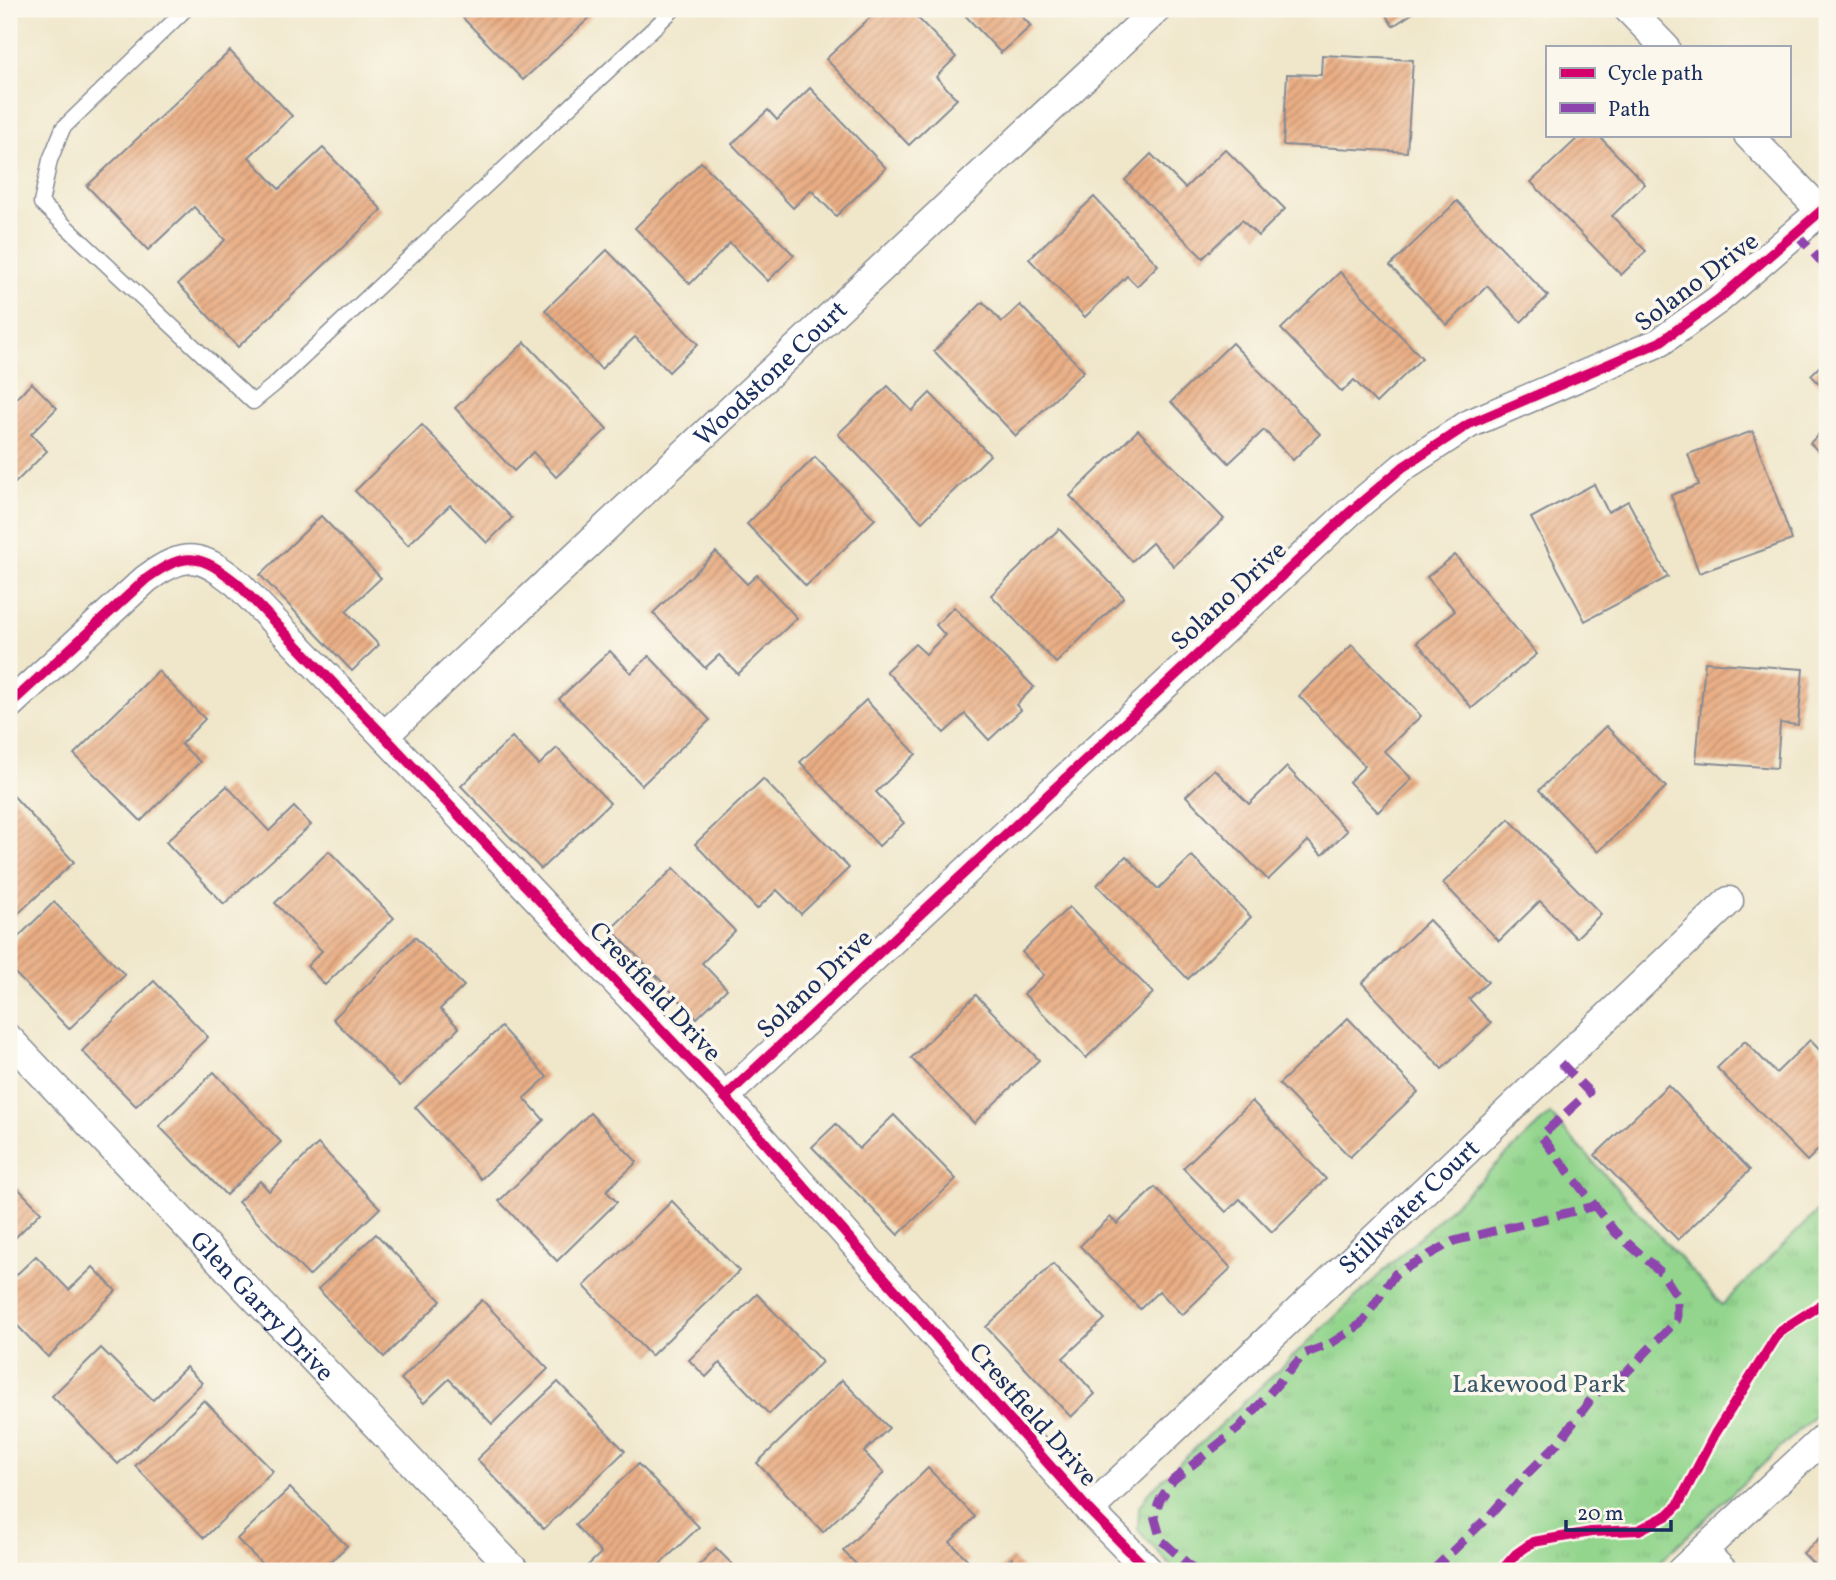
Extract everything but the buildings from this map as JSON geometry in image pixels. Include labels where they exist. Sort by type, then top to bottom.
[{"type":"street","name":"Woodstone Court","points":[[384,736],[1157,9]]},
{"type":"street","points":[[1628,9],[1664,46]]},
{"type":"street","points":[[1749,136],[1824,214]]},
{"type":"street","name":"Solano Drive","points":[[725,1097],[1351,510],[1403,467],[1469,424],[1660,342],[1719,299],[1824,214]]},
{"type":"street","name":"Crestfield Drive","points":[[9,705],[146,579],[167,564],[193,559],[215,565],[238,584],[384,736],[725,1097],[1089,1510],[1149,1571]]},
{"type":"street","name":"Stillwater Court","points":[[1089,1510],[1730,901]]},
{"type":"street","name":"Glen Garry Drive","points":[[9,1039],[515,1571]]},
{"type":"street","points":[[1681,1571],[1827,1434]]},
{"type":"street","points":[[1703,1551],[1723,1571]]},
{"type":"lane","points":[[186,9],[63,128],[50,160],[41,203],[253,402],[674,9]]},
{"type":"green space","name":"Lakewood Park","points":[[1550,1114],[1722,1305],[1827,1202],[1827,1404],[1650,1571],[1175,1571],[1138,1530],[1139,1507],[1149,1492]]},
{"type":"marked path","points":[[1796,233],[1827,268]]},
{"type":"marked path","points":[[1432,1571],[1558,1443],[1595,1394],[1627,1372],[1677,1320],[1677,1296],[1662,1273],[1615,1232],[1541,1136],[1589,1092],[1560,1062]]},
{"type":"marked path","points":[[1196,1571],[1161,1540],[1154,1515],[1160,1500],[1173,1480],[1239,1428],[1304,1354],[1330,1344],[1361,1324],[1395,1274],[1454,1241],[1595,1206]]},
{"type":"cycle path","points":[[725,1097],[1351,511],[1403,467],[1469,424],[1660,342],[1719,299],[1821,211]]},
{"type":"cycle path","points":[[9,705],[146,579],[160,570],[172,563],[193,559],[214,566],[225,574],[238,584],[384,736],[725,1097],[1089,1510],[1149,1571]]},
{"type":"cycle path","points":[[1501,1571],[1516,1554],[1533,1542],[1591,1532],[1639,1530],[1668,1515],[1678,1505],[1715,1434],[1780,1331],[1827,1301]]}]
